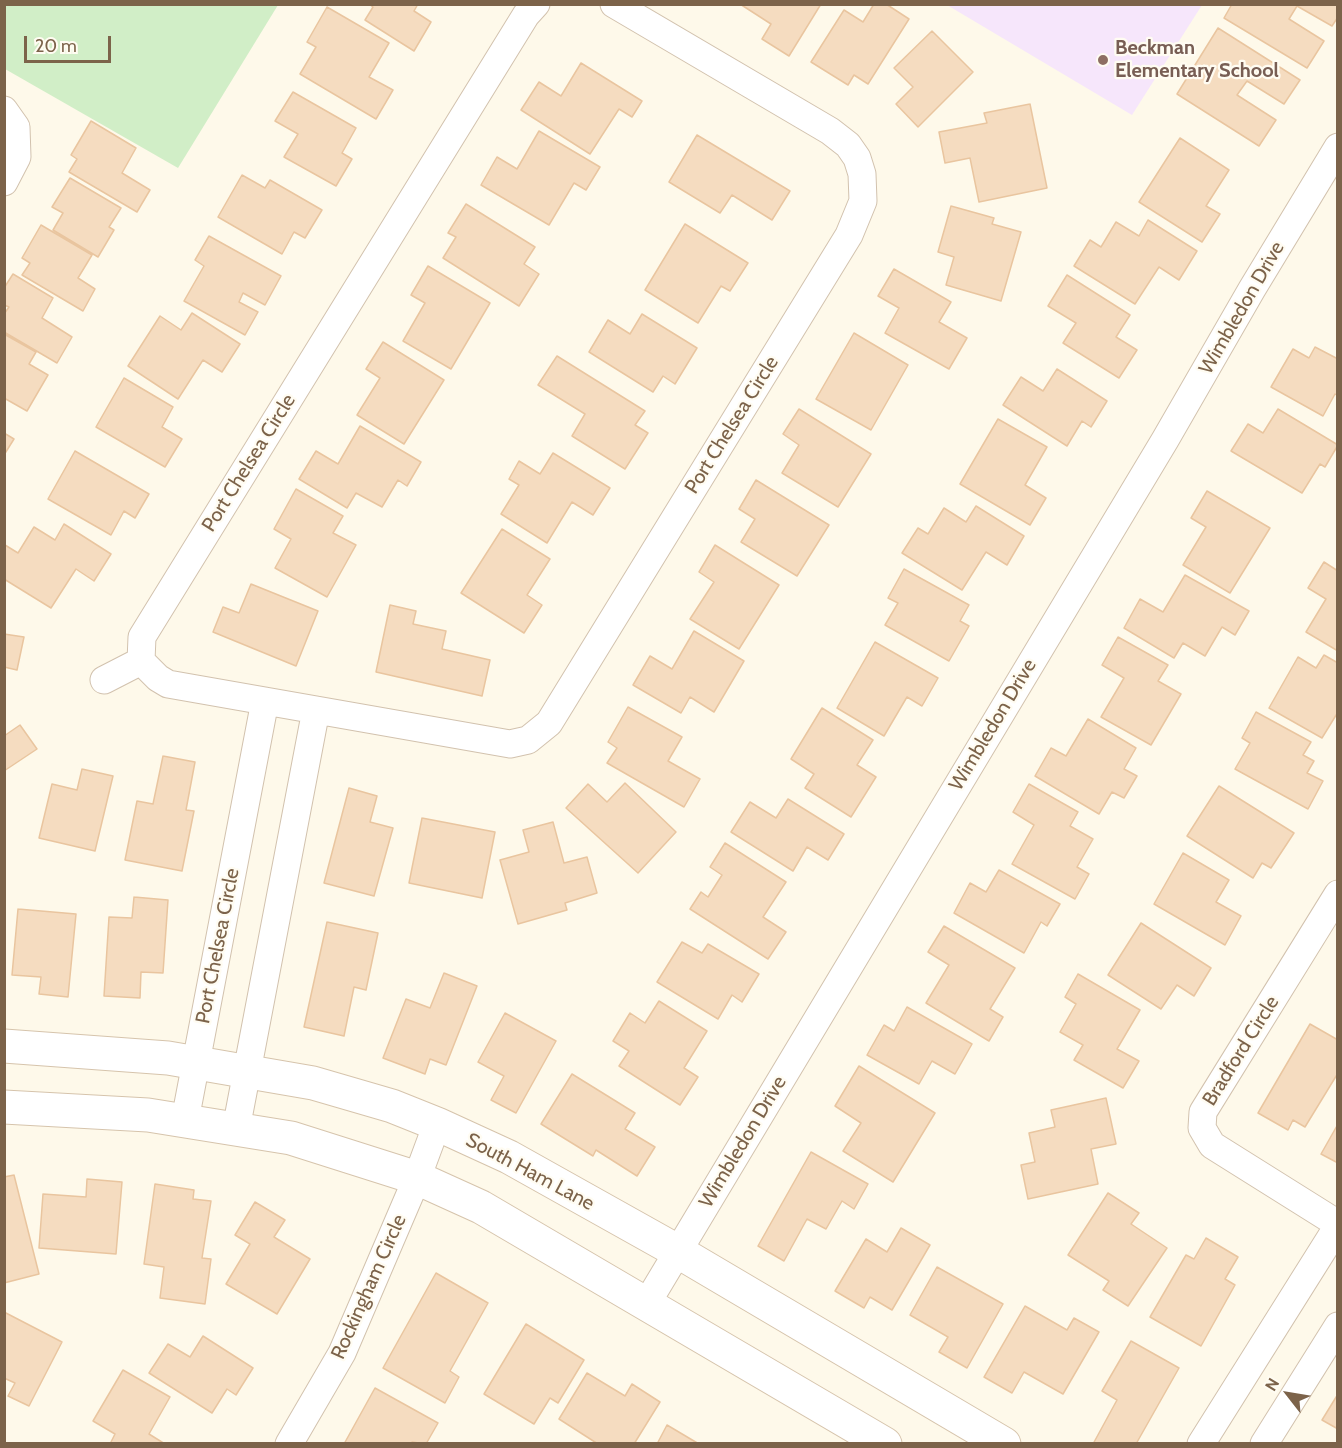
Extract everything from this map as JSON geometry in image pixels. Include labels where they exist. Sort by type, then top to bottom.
[{"type":"main road","name":"South Ham Lane","points":[[4,1046],[196,1062],[313,1083],[392,1106],[509,1157],[677,1251],[1004,1443]]},
{"type":"main road","points":[[4,1107],[148,1115],[291,1138],[417,1178],[482,1208],[885,1443]]},
{"type":"street","name":"Port Chelsea Circle","points":[[536,4],[526,15],[142,637],[141,662],[168,684],[510,744],[528,740],[549,723],[849,235],[863,201],[862,174],[857,158],[848,146],[830,131],[614,4]]},
{"type":"street","points":[[4,110],[16,127],[17,157],[4,182]]},
{"type":"street","name":"Wimbledon Drive","points":[[647,1303],[1165,440],[1252,289],[1338,147]]},
{"type":"street","points":[[104,680],[141,662]]},
{"type":"street","name":"Port Chelsea Circle","points":[[184,1120],[265,701]]},
{"type":"street","points":[[236,1129],[316,710]]},
{"type":"street","name":"Bradford Circle","points":[[1202,1443],[1338,1225],[1212,1145],[1202,1128],[1203,1112],[1338,894]]},
{"type":"street","name":"Rockingham Circle","points":[[289,1443],[342,1353],[417,1178],[437,1124]]},
{"type":"street","points":[[1264,1443],[1338,1326]]},
{"type":"shaded area","name":"Beckman Elementary School","points":[[947,5],[1202,5],[1132,115]]},
{"type":"green space","points":[[5,4],[278,5],[178,168],[5,69]]},
{"type":"building","points":[[369,4],[418,4],[414,11],[431,22],[414,51],[365,20],[373,7]]},
{"type":"building","points":[[740,4],[821,4],[789,56],[762,39],[771,24]]},
{"type":"building","points":[[874,4],[886,4],[909,19],[868,84],[854,75],[848,85],[811,62],[844,10],[863,22]]},
{"type":"building","points":[[1232,4],[1338,4],[1338,17],[1332,26],[1297,6],[1289,19],[1324,41],[1307,68],[1224,18]]},
{"type":"building","points":[[327,7],[389,43],[369,77],[393,90],[376,119],[300,74],[316,47],[307,42]]},
{"type":"building","points":[[1218,28],[1300,80],[1284,104],[1247,81],[1237,95],[1276,120],[1259,146],[1177,94]]},
{"type":"building","points":[[932,31],[973,72],[918,127],[896,104],[913,87],[894,68]]},
{"type":"building","points":[[581,63],[642,101],[632,117],[619,109],[590,154],[521,110],[539,82],[561,96]]},
{"type":"building","points":[[293,92],[356,128],[342,153],[352,159],[336,186],[284,157],[298,134],[275,121]]},
{"type":"building","points":[[1030,104],[1047,188],[979,202],[970,158],[945,163],[939,132],[987,123],[984,113]]},
{"type":"building","points":[[91,121],[136,148],[122,173],[150,190],[137,212],[69,172],[77,159],[71,155]]},
{"type":"building","points":[[539,131],[600,167],[586,190],[574,183],[549,225],[481,185],[497,157],[517,169]]},
{"type":"building","points":[[697,135],[790,191],[772,220],[732,195],[720,213],[669,182]]},
{"type":"building","points":[[1180,138],[1229,170],[1206,206],[1220,214],[1202,242],[1139,202]]},
{"type":"building","points":[[242,175],[265,188],[270,180],[322,210],[305,238],[294,232],[282,254],[218,217]]},
{"type":"building","points":[[70,178],[121,208],[109,227],[114,230],[98,257],[53,230],[63,213],[52,207]]},
{"type":"building","points":[[466,204],[535,247],[524,264],[539,274],[519,306],[443,258],[456,237],[448,233]]},
{"type":"building","points":[[951,206],[994,218],[992,224],[1021,232],[1001,301],[946,285],[954,257],[938,252]]},
{"type":"building","points":[[1148,220],[1197,251],[1179,280],[1159,267],[1135,304],[1074,266],[1090,240],[1101,247],[1116,222],[1139,236]]},
{"type":"building","points":[[685,224],[748,263],[730,291],[721,286],[698,323],[645,290]]},
{"type":"building","points":[[41,225],[92,255],[78,278],[95,289],[83,311],[22,275],[30,263],[22,258]]},
{"type":"building","points":[[209,236],[281,276],[265,305],[243,293],[239,302],[258,312],[245,335],[184,301],[204,266],[195,260]]},
{"type":"building","points":[[428,266],[490,303],[451,369],[403,341],[425,303],[411,295]]},
{"type":"building","points":[[894,269],[951,302],[939,322],[967,338],[949,369],[885,333],[899,308],[878,296]]},
{"type":"building","points":[[13,274],[53,298],[42,318],[72,337],[57,363],[4,332],[4,314],[9,307],[4,305],[4,288]]},
{"type":"building","points":[[1067,275],[1130,315],[1116,337],[1137,350],[1119,378],[1063,343],[1076,323],[1048,306]]},
{"type":"building","points":[[192,313],[240,344],[222,372],[203,360],[178,399],[128,366],[160,316],[181,330]]},
{"type":"building","points":[[642,314],[697,348],[675,384],[663,376],[653,392],[589,352],[608,320],[630,334]]},
{"type":"building","points":[[854,333],[908,365],[871,430],[816,399]]},
{"type":"building","points":[[4,334],[36,352],[29,364],[48,375],[27,411],[4,398]]},
{"type":"building","points":[[383,342],[444,380],[404,444],[357,415],[380,378],[366,369]]},
{"type":"building","points":[[1315,347],[1338,359],[1338,396],[1335,394],[1323,416],[1271,387],[1293,349],[1309,358]]},
{"type":"building","points":[[557,356],[645,411],[635,425],[648,433],[625,469],[572,436],[585,414],[538,385]]},
{"type":"building","points":[[1057,369],[1107,401],[1091,427],[1082,421],[1067,446],[1003,405],[1021,377],[1043,391]]},
{"type":"building","points":[[124,378],[173,407],[162,427],[182,439],[165,467],[96,427]]},
{"type":"building","points":[[799,409],[871,454],[838,507],[782,473],[799,445],[783,434]]},
{"type":"building","points":[[1278,409],[1338,445],[1325,467],[1320,464],[1302,493],[1231,451],[1248,424],[1263,433]]},
{"type":"building","points":[[998,419],[1047,447],[1025,485],[1046,498],[1030,525],[960,484]]},
{"type":"building","points":[[360,426],[421,462],[407,486],[398,480],[382,507],[356,493],[347,508],[299,479],[316,451],[338,464]]},
{"type":"building","points":[[4,433],[14,439],[4,455]]},
{"type":"building","points":[[75,451],[149,494],[135,518],[124,511],[111,535],[48,499]]},
{"type":"building","points":[[553,453],[610,488],[593,515],[572,502],[547,543],[501,514],[519,485],[509,479],[519,461],[540,474]]},
{"type":"building","points":[[756,480],[829,525],[797,576],[741,542],[755,519],[739,509]]},
{"type":"building","points":[[296,489],[343,516],[333,533],[356,545],[327,597],[275,568],[291,539],[274,529]]},
{"type":"building","points":[[1207,491],[1270,528],[1230,593],[1183,565],[1206,527],[1191,518]]},
{"type":"building","points":[[976,506],[1024,536],[1007,565],[986,552],[962,590],[902,553],[918,528],[928,534],[944,508],[966,522]]},
{"type":"building","points":[[64,524],[111,554],[94,581],[76,569],[51,608],[4,579],[4,547],[5,545],[18,553],[34,527],[55,540]]},
{"type":"building","points":[[502,529],[550,559],[527,595],[542,605],[524,633],[461,593]]},
{"type":"building","points":[[715,545],[779,585],[739,649],[690,619],[714,582],[699,572]]},
{"type":"building","points":[[1324,562],[1338,571],[1338,651],[1306,632],[1326,599],[1308,588]]},
{"type":"building","points":[[904,569],[969,605],[960,621],[969,626],[949,661],[885,625],[898,603],[888,598]]},
{"type":"building","points":[[1185,575],[1249,611],[1235,635],[1222,627],[1205,656],[1183,643],[1174,658],[1124,628],[1140,599],[1163,612]]},
{"type":"building","points":[[251,584],[318,611],[296,666],[213,632],[223,607],[239,613]]},
{"type":"building","points":[[390,605],[416,611],[413,624],[446,631],[442,649],[490,660],[482,696],[376,672]]},
{"type":"building","points":[[694,631],[744,661],[714,712],[690,697],[681,713],[633,685],[650,656],[672,669]]},
{"type":"building","points":[[4,634],[24,637],[17,670],[4,667]]},
{"type":"building","points":[[1118,637],[1168,665],[1158,681],[1181,694],[1151,745],[1101,717],[1124,678],[1102,665]]},
{"type":"building","points":[[875,642],[938,678],[922,706],[907,697],[884,736],[837,708]]},
{"type":"building","points":[[1324,655],[1338,663],[1338,712],[1322,738],[1269,708],[1298,657],[1316,668]]},
{"type":"building","points":[[628,707],[682,737],[668,761],[700,779],[684,807],[607,763],[617,748],[608,742]]},
{"type":"building","points":[[822,708],[873,740],[857,765],[876,777],[851,817],[805,788],[814,774],[791,759]]},
{"type":"building","points":[[1256,712],[1311,742],[1303,755],[1314,761],[1307,773],[1323,781],[1308,809],[1235,769],[1250,743],[1242,738]]},
{"type":"building","points":[[1088,719],[1136,748],[1124,769],[1137,776],[1124,798],[1112,792],[1099,814],[1035,776],[1051,748],[1066,756]]},
{"type":"building","points":[[20,725],[37,749],[4,771],[4,736]]},
{"type":"building","points":[[163,756],[195,762],[186,810],[194,811],[182,871],[125,860],[137,801],[153,804]]},
{"type":"building","points":[[82,769],[113,776],[95,851],[39,838],[52,784],[77,790]]},
{"type":"building","points":[[625,783],[676,832],[638,873],[566,808],[588,784],[607,802]]},
{"type":"building","points":[[1029,784],[1078,812],[1070,826],[1093,839],[1077,867],[1089,874],[1075,899],[1012,864],[1034,825],[1013,812]]},
{"type":"building","points":[[1219,786],[1294,833],[1271,868],[1262,863],[1253,878],[1187,836]]},
{"type":"building","points":[[349,788],[377,796],[370,822],[393,828],[374,896],[324,883]]},
{"type":"building","points":[[788,799],[844,834],[828,860],[807,847],[793,871],[731,832],[750,802],[776,818]]},
{"type":"building","points":[[422,818],[495,832],[482,898],[409,883]]},
{"type":"building","points":[[553,822],[564,863],[587,857],[597,893],[565,903],[567,910],[518,924],[500,860],[529,852],[523,830]]},
{"type":"building","points":[[725,843],[786,882],[763,917],[786,932],[768,959],[690,909],[701,892],[708,897],[722,875],[710,867]]},
{"type":"building","points":[[1183,853],[1229,880],[1216,902],[1241,916],[1225,945],[1154,904]]},
{"type":"building","points":[[999,870],[1060,904],[1047,926],[1041,922],[1024,953],[954,913],[970,883],[986,892]]},
{"type":"building","points":[[134,897],[168,900],[163,973],[141,972],[140,998],[104,996],[109,917],[132,918]]},
{"type":"building","points":[[18,909],[76,914],[68,997],[39,994],[41,977],[12,975]]},
{"type":"building","points":[[327,922],[378,933],[366,990],[354,987],[344,1036],[304,1027]]},
{"type":"building","points":[[1141,923],[1211,968],[1194,996],[1177,985],[1161,1009],[1108,975]]},
{"type":"building","points":[[944,926],[1015,968],[990,1009],[1003,1017],[989,1041],[926,1003],[949,965],[928,952]]},
{"type":"building","points":[[682,942],[702,953],[708,944],[759,974],[742,1002],[732,995],[718,1019],[657,982]]},
{"type":"building","points":[[444,973],[477,986],[446,1065],[430,1059],[425,1074],[383,1058],[406,999],[430,1008]]},
{"type":"building","points":[[1078,974],[1140,1010],[1117,1049],[1139,1061],[1123,1088],[1074,1060],[1083,1045],[1060,1032],[1076,1004],[1065,997]]},
{"type":"building","points":[[659,1001],[707,1031],[684,1068],[698,1077],[680,1105],[619,1066],[629,1051],[613,1041],[630,1013],[645,1023]]},
{"type":"building","points":[[907,1007],[972,1044],[955,1074],[932,1061],[919,1084],[867,1055],[884,1025],[894,1031]]},
{"type":"building","points":[[505,1013],[556,1041],[516,1113],[491,1100],[504,1076],[478,1062]]},
{"type":"building","points":[[1310,1024],[1338,1040],[1338,1073],[1305,1127],[1293,1120],[1288,1130],[1258,1113]]},
{"type":"building","points":[[859,1066],[935,1113],[893,1182],[843,1151],[861,1123],[835,1106]]},
{"type":"building","points":[[572,1074],[635,1113],[625,1129],[655,1147],[637,1176],[596,1150],[593,1156],[541,1124]]},
{"type":"building","points":[[1106,1098],[1116,1144],[1091,1149],[1098,1184],[1028,1199],[1021,1165],[1035,1162],[1029,1133],[1055,1127],[1051,1110]]},
{"type":"building","points":[[1338,1124],[1338,1163],[1321,1154]]},
{"type":"building","points":[[811,1152],[868,1184],[854,1209],[842,1201],[826,1229],[807,1219],[784,1261],[758,1246]]},
{"type":"building","points":[[14,1175],[39,1274],[4,1283],[4,1177]]},
{"type":"building","points":[[87,1179],[122,1182],[116,1254],[39,1248],[43,1194],[86,1197]]},
{"type":"building","points":[[155,1184],[194,1190],[193,1199],[211,1201],[202,1258],[211,1259],[205,1304],[160,1298],[164,1267],[144,1264]]},
{"type":"building","points":[[1108,1193],[1139,1213],[1131,1224],[1167,1248],[1128,1306],[1103,1290],[1109,1281],[1068,1255]]},
{"type":"building","points":[[255,1202],[285,1220],[274,1237],[310,1259],[277,1314],[226,1284],[250,1244],[235,1235]]},
{"type":"building","points":[[901,1228],[930,1245],[892,1310],[870,1297],[864,1308],[835,1291],[866,1239],[887,1252]]},
{"type":"building","points":[[1206,1238],[1238,1257],[1225,1279],[1235,1285],[1201,1346],[1150,1317],[1186,1255],[1194,1259]]},
{"type":"building","points":[[937,1267],[1003,1304],[967,1368],[939,1352],[948,1337],[910,1315]]},
{"type":"building","points":[[436,1273],[488,1303],[450,1371],[459,1377],[445,1403],[383,1368]]},
{"type":"building","points":[[1025,1306],[1067,1330],[1074,1318],[1099,1332],[1063,1394],[1024,1372],[1012,1393],[984,1377]]},
{"type":"building","points":[[4,1312],[62,1342],[29,1406],[8,1396],[15,1383],[4,1378]]},
{"type":"building","points":[[526,1324],[584,1360],[558,1403],[550,1398],[534,1424],[484,1394]]},
{"type":"building","points":[[203,1336],[253,1368],[236,1395],[227,1389],[212,1413],[149,1373],[168,1344],[190,1357]]},
{"type":"building","points":[[1131,1341],[1179,1368],[1136,1444],[1093,1444],[1117,1400],[1102,1391]]},
{"type":"building","points":[[123,1370],[170,1397],[149,1434],[165,1444],[110,1444],[115,1434],[93,1421]]},
{"type":"building","points":[[587,1373],[625,1396],[632,1384],[660,1402],[634,1444],[598,1444],[559,1419]]},
{"type":"building","points":[[375,1388],[438,1423],[426,1444],[412,1442],[411,1444],[344,1444]]},
{"type":"building","points":[[1338,1394],[1338,1429],[1322,1420]]},
{"type":"building","points":[[667,1425],[699,1444],[657,1444]]},
{"type":"place","name":"Beckman Elementary School","points":[[1103,60]]}]
